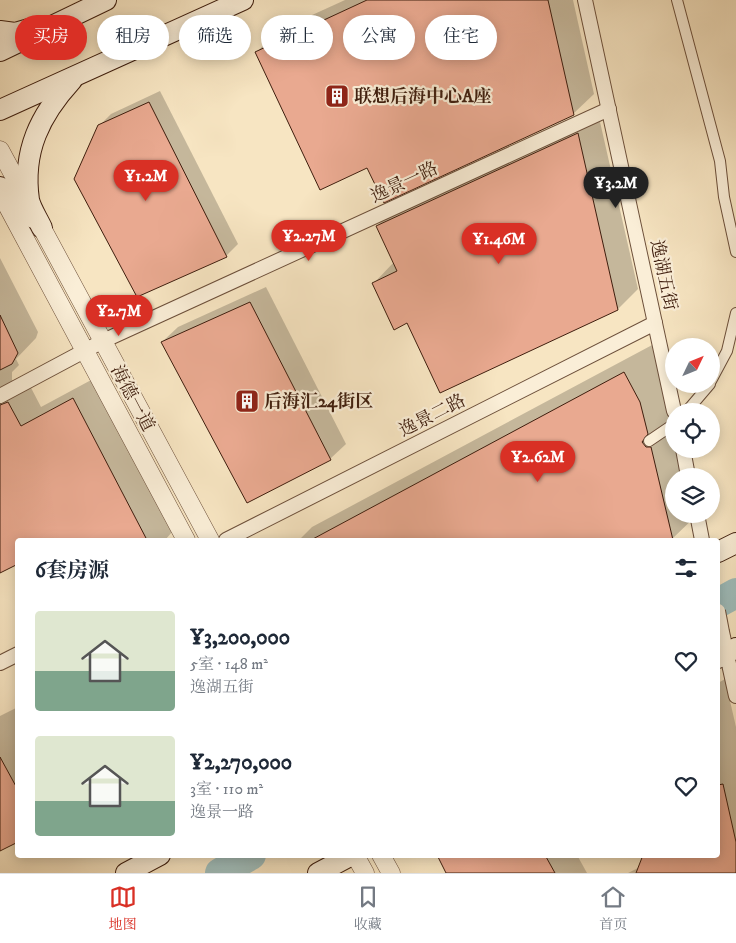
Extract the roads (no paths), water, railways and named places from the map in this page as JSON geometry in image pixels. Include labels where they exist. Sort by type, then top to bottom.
[{"type":"main road","points":[[72,15],[106,0]]},
{"type":"main road","points":[[0,110],[242,0]]},
{"type":"main road","points":[[0,32],[15,33]]},
{"type":"main road","points":[[0,51],[15,43]]},
{"type":"main road","points":[[42,228],[30,201],[28,177],[34,136],[47,110],[77,74]]},
{"type":"main road","points":[[0,187],[20,203],[42,228]]},
{"type":"main road","points":[[720,551],[736,543]]},
{"type":"main road","points":[[126,873],[154,858]]},
{"type":"main road","points":[[318,873],[347,858]]},
{"type":"street","name":"逸湖五街","points":[[585,0],[672,403]]},
{"type":"street","points":[[677,0],[720,161],[724,197],[736,252]]},
{"type":"street","name":"逸景一路","points":[[0,396],[103,341],[609,110]]},
{"type":"street","name":"海德一道","points":[[0,150],[209,538]]},
{"type":"street","name":"海德一道","points":[[0,192],[185,538]]},
{"type":"street","points":[[720,364],[727,351],[736,313]]},
{"type":"street","name":"逸景二路","points":[[230,538],[655,323]]},
{"type":"street","points":[[694,403],[702,393]]},
{"type":"street","points":[[649,441],[665,430]]},
{"type":"street","points":[[699,523],[702,538]]},
{"type":"street","points":[[720,622],[736,696]]},
{"type":"street","points":[[1,659],[15,655]]},
{"type":"street","points":[[355,858],[365,873]]},
{"type":"street","points":[[383,858],[391,873]]},
{"type":"waterway","points":[[720,602],[736,593]]},
{"type":"waterway","points":[[220,873],[246,858]]},
{"type":"place","name":"联想后海中心A座","points":[[337,96]]},
{"type":"place","name":"后海汇24街区","points":[[247,401]]}]
